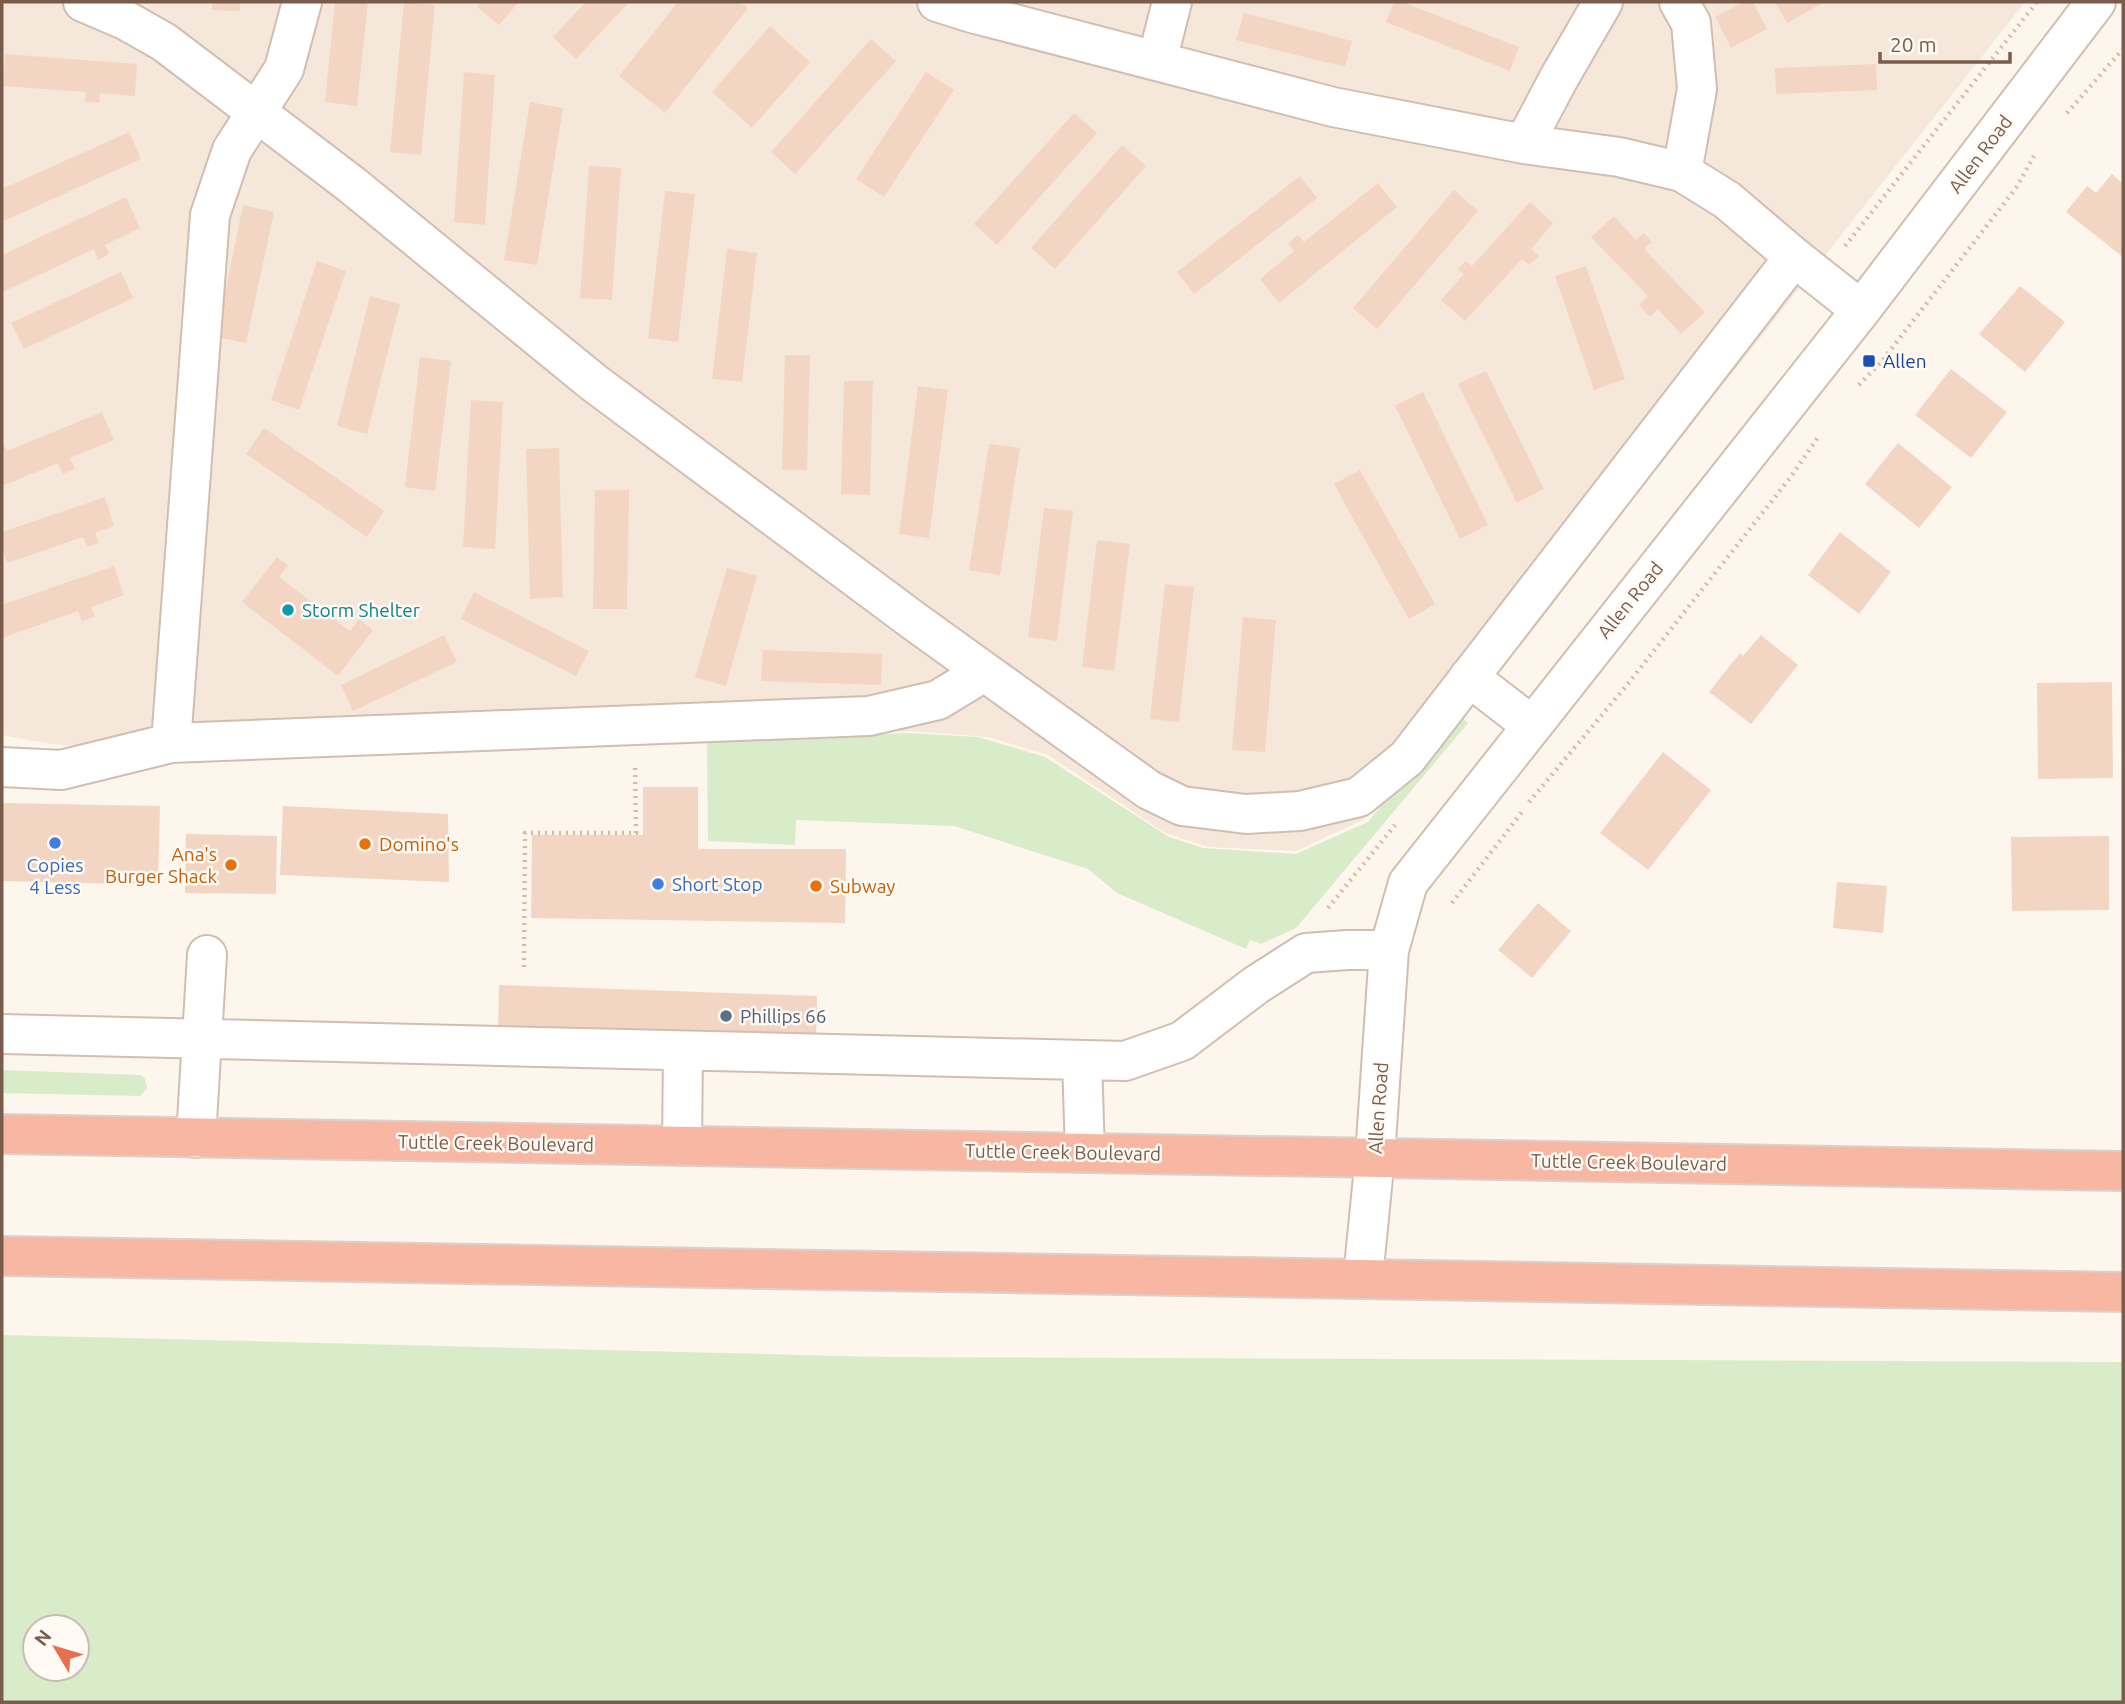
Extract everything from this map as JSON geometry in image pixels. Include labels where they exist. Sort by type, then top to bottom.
[{"type":"highway","name":"Tuttle Creek Boulevard","points":[[2,1134],[2123,1171]]},
{"type":"highway","points":[[2,1256],[2123,1292]]},
{"type":"street","points":[[83,2],[125,20],[164,42],[352,185],[593,382],[984,672],[1149,790],[1182,806],[1246,814],[1300,811],[1359,797],[1407,758],[1794,257]]},
{"type":"street","points":[[171,743],[210,215],[232,150],[284,69],[302,2]]},
{"type":"street","points":[[937,2],[1333,107],[1524,144],[1619,157],[1682,172],[1727,200],[1861,310]]},
{"type":"street","points":[[1157,61],[1172,2]]},
{"type":"street","points":[[1524,144],[1603,2]]},
{"type":"street","points":[[1679,2],[1692,23],[1697,89],[1682,172]]},
{"type":"street","name":"Allen Road","points":[[1363,1278],[1375,1157],[1389,950],[1408,883],[1861,310],[2096,2]]},
{"type":"street","points":[[2,766],[61,770],[171,743],[869,716],[938,700],[984,672]]},
{"type":"street","points":[[1469,677],[1531,725]]},
{"type":"street","points":[[2,1034],[1125,1061],[1182,1041],[1256,985],[1306,953],[1389,950]]},
{"type":"street","points":[[196,1138],[207,955]]},
{"type":"street","points":[[682,1146],[683,1051]]},
{"type":"street","points":[[1082,1060],[1086,1153]]},
{"type":"path","points":[[2066,115],[2123,49]]},
{"type":"path","points":[[1854,389],[1882,361],[2016,188],[2035,155]]},
{"type":"path","points":[[1452,903],[1526,806],[1627,685],[1790,478],[1820,434]]},
{"type":"path","points":[[524,967],[525,834],[636,833],[635,766]]},
{"type":"shaded area","points":[[2,2],[2025,2],[1421,768],[1363,820],[1296,851],[1209,847],[1165,833],[1048,755],[988,737],[912,731],[239,757],[51,744],[2,735]]},
{"type":"green space","points":[[1456,713],[1468,723],[1296,928],[1261,944],[1250,940],[1246,949],[1117,893],[1088,869],[954,826],[796,820],[795,845],[708,841],[707,742],[907,733],[978,737],[1045,757],[1169,837],[1203,848],[1296,854],[1368,822]]},
{"type":"green space","points":[[2,1070],[140,1075],[145,1079],[147,1088],[140,1096],[2,1093]]},
{"type":"green space","points":[[2,1335],[879,1357],[2123,1362],[2123,1702],[2,1702]]},
{"type":"building","points":[[212,2],[240,2],[240,11],[212,10]]},
{"type":"building","points":[[335,2],[368,2],[357,106],[325,102]]},
{"type":"building","points":[[404,2],[435,5],[421,155],[390,152]]},
{"type":"building","points":[[481,2],[519,2],[499,25],[477,7]]},
{"type":"building","points":[[586,2],[629,2],[576,59],[553,37]]},
{"type":"building","points":[[678,2],[740,2],[748,8],[665,113],[619,76]]},
{"type":"building","points":[[1394,2],[1402,2],[1519,47],[1510,71],[1386,22]]},
{"type":"building","points":[[1744,2],[1753,2],[1767,29],[1731,48],[1715,17]]},
{"type":"building","points":[[1775,2],[1824,2],[1787,23]]},
{"type":"building","points":[[1244,13],[1352,41],[1345,67],[1236,40]]},
{"type":"building","points":[[770,26],[810,62],[752,128],[712,92]]},
{"type":"building","points":[[871,39],[896,61],[795,174],[771,152]]},
{"type":"building","points":[[5,54],[137,64],[135,96],[100,93],[99,103],[85,102],[86,92],[3,86]]},
{"type":"building","points":[[1876,64],[1877,90],[1776,94],[1775,68]]},
{"type":"building","points":[[464,72],[495,75],[485,225],[454,222]]},
{"type":"building","points":[[926,72],[954,90],[884,197],[856,179]]},
{"type":"building","points":[[530,102],[563,108],[537,265],[504,260]]},
{"type":"building","points":[[1074,113],[1097,133],[997,245],[974,224]]},
{"type":"building","points":[[129,132],[141,159],[4,221],[2,189]]},
{"type":"building","points":[[1122,145],[1146,166],[1055,269],[1031,248]]},
{"type":"building","points":[[589,166],[621,168],[612,300],[580,298]]},
{"type":"building","points":[[2112,174],[2123,184],[2123,257],[2066,212],[2087,186],[2096,193]]},
{"type":"building","points":[[1300,176],[1317,198],[1194,294],[1177,272]]},
{"type":"building","points":[[1378,183],[1397,207],[1279,303],[1260,279],[1294,251],[1288,243],[1298,235],[1304,242]]},
{"type":"building","points":[[1454,190],[1478,211],[1377,329],[1353,308]]},
{"type":"building","points":[[665,191],[695,194],[678,342],[648,338]]},
{"type":"building","points":[[126,197],[140,228],[105,245],[109,254],[98,260],[94,249],[3,292],[2,255]]},
{"type":"building","points":[[1530,202],[1553,223],[1531,249],[1539,256],[1529,265],[1522,259],[1465,321],[1441,300],[1464,274],[1458,269],[1466,261],[1472,266]]},
{"type":"building","points":[[243,205],[274,212],[246,343],[216,337]]},
{"type":"building","points":[[1614,216],[1636,240],[1644,233],[1652,242],[1644,249],[1705,312],[1681,334],[1658,309],[1650,317],[1639,305],[1648,296],[1591,237]]},
{"type":"building","points":[[727,249],[757,253],[742,382],[712,379]]},
{"type":"building","points":[[317,261],[346,271],[299,410],[271,400]]},
{"type":"building","points":[[1586,266],[1625,379],[1594,390],[1555,276]]},
{"type":"building","points":[[121,272],[133,298],[24,349],[11,323]]},
{"type":"building","points":[[2020,286],[2065,322],[2025,372],[1979,334]]},
{"type":"building","points":[[370,296],[400,304],[367,434],[337,426]]},
{"type":"building","points":[[785,355],[810,355],[807,470],[782,470]]},
{"type":"building","points":[[420,357],[451,361],[435,491],[405,487]]},
{"type":"building","points":[[1951,369],[2007,412],[1971,458],[1915,415]]},
{"type":"building","points":[[1486,371],[1544,489],[1517,503],[1458,384]]},
{"type":"building","points":[[844,381],[873,381],[870,495],[841,494]]},
{"type":"building","points":[[918,386],[948,390],[929,538],[899,534]]},
{"type":"building","points":[[1423,392],[1488,525],[1460,539],[1395,406]]},
{"type":"building","points":[[471,400],[503,402],[495,549],[463,547]]},
{"type":"building","points":[[102,412],[114,440],[70,458],[75,469],[63,474],[58,463],[2,486],[2,440],[7,451]]},
{"type":"building","points":[[264,428],[384,511],[367,537],[246,454]]},
{"type":"building","points":[[1898,443],[1952,487],[1919,528],[1865,484]]},
{"type":"building","points":[[989,444],[1020,448],[1000,575],[969,570]]},
{"type":"building","points":[[559,448],[563,597],[530,599],[526,449]]},
{"type":"building","points":[[1360,470],[1435,604],[1409,619],[1334,484]]},
{"type":"building","points":[[595,490],[629,490],[627,609],[593,609]]},
{"type":"building","points":[[105,497],[114,526],[95,533],[99,543],[87,547],[83,537],[7,563],[2,547],[2,532]]},
{"type":"building","points":[[1044,508],[1073,511],[1057,641],[1028,637]]},
{"type":"building","points":[[1840,532],[1891,572],[1859,614],[1808,575]]},
{"type":"building","points":[[1097,540],[1130,544],[1114,671],[1082,667]]},
{"type":"building","name":"Storm Shelter","points":[[277,557],[288,565],[279,577],[350,631],[359,619],[373,630],[338,676],[242,602]]},
{"type":"building","points":[[114,566],[124,595],[91,607],[95,617],[82,621],[78,611],[2,638],[2,605]]},
{"type":"building","points":[[727,568],[757,576],[726,686],[695,677]]},
{"type":"building","points":[[1165,584],[1194,587],[1179,722],[1150,719]]},
{"type":"building","points":[[474,592],[589,651],[576,676],[461,619]]},
{"type":"building","points":[[1243,617],[1276,620],[1265,752],[1232,750]]},
{"type":"building","points":[[444,635],[457,662],[353,711],[341,685]]},
{"type":"building","points":[[1761,635],[1798,665],[1751,724],[1709,692],[1740,653],[1743,656]]},
{"type":"building","points":[[763,650],[882,654],[881,685],[761,681]]},
{"type":"building","points":[[2112,682],[2113,778],[2038,779],[2037,683]]},
{"type":"building","points":[[1663,752],[1711,790],[1648,870],[1600,833]]},
{"type":"building","name":"Short Stop","points":[[643,787],[698,787],[698,849],[846,849],[845,923],[531,918],[532,835],[643,835]]},
{"type":"building","points":[[2,803],[160,806],[158,885],[2,881]]},
{"type":"building","name":"Domino's","points":[[283,806],[448,814],[449,882],[280,875]]},
{"type":"building","name":"Ana's Burger Shack","points":[[186,834],[277,836],[276,894],[185,893]]},
{"type":"building","points":[[2109,836],[2109,910],[2012,911],[2011,837]]},
{"type":"building","points":[[1837,882],[1887,886],[1883,933],[1833,928]]},
{"type":"building","points":[[1538,903],[1571,931],[1532,978],[1498,950]]},
{"type":"building","points":[[499,985],[817,996],[816,1041],[498,1030]]},
{"type":"place","name":"Allen","points":[[1869,361]]},
{"type":"place","name":"Storm Shelter","points":[[288,610]]},
{"type":"place","name":"Copies 4 Less","points":[[55,843]]},
{"type":"place","name":"Domino's","points":[[365,844]]},
{"type":"place","name":"Ana's Burger Shack","points":[[231,865]]},
{"type":"place","name":"Short Stop","points":[[658,884]]},
{"type":"place","name":"Subway","points":[[816,886]]},
{"type":"place","name":"Phillips 66","points":[[726,1016]]}]
